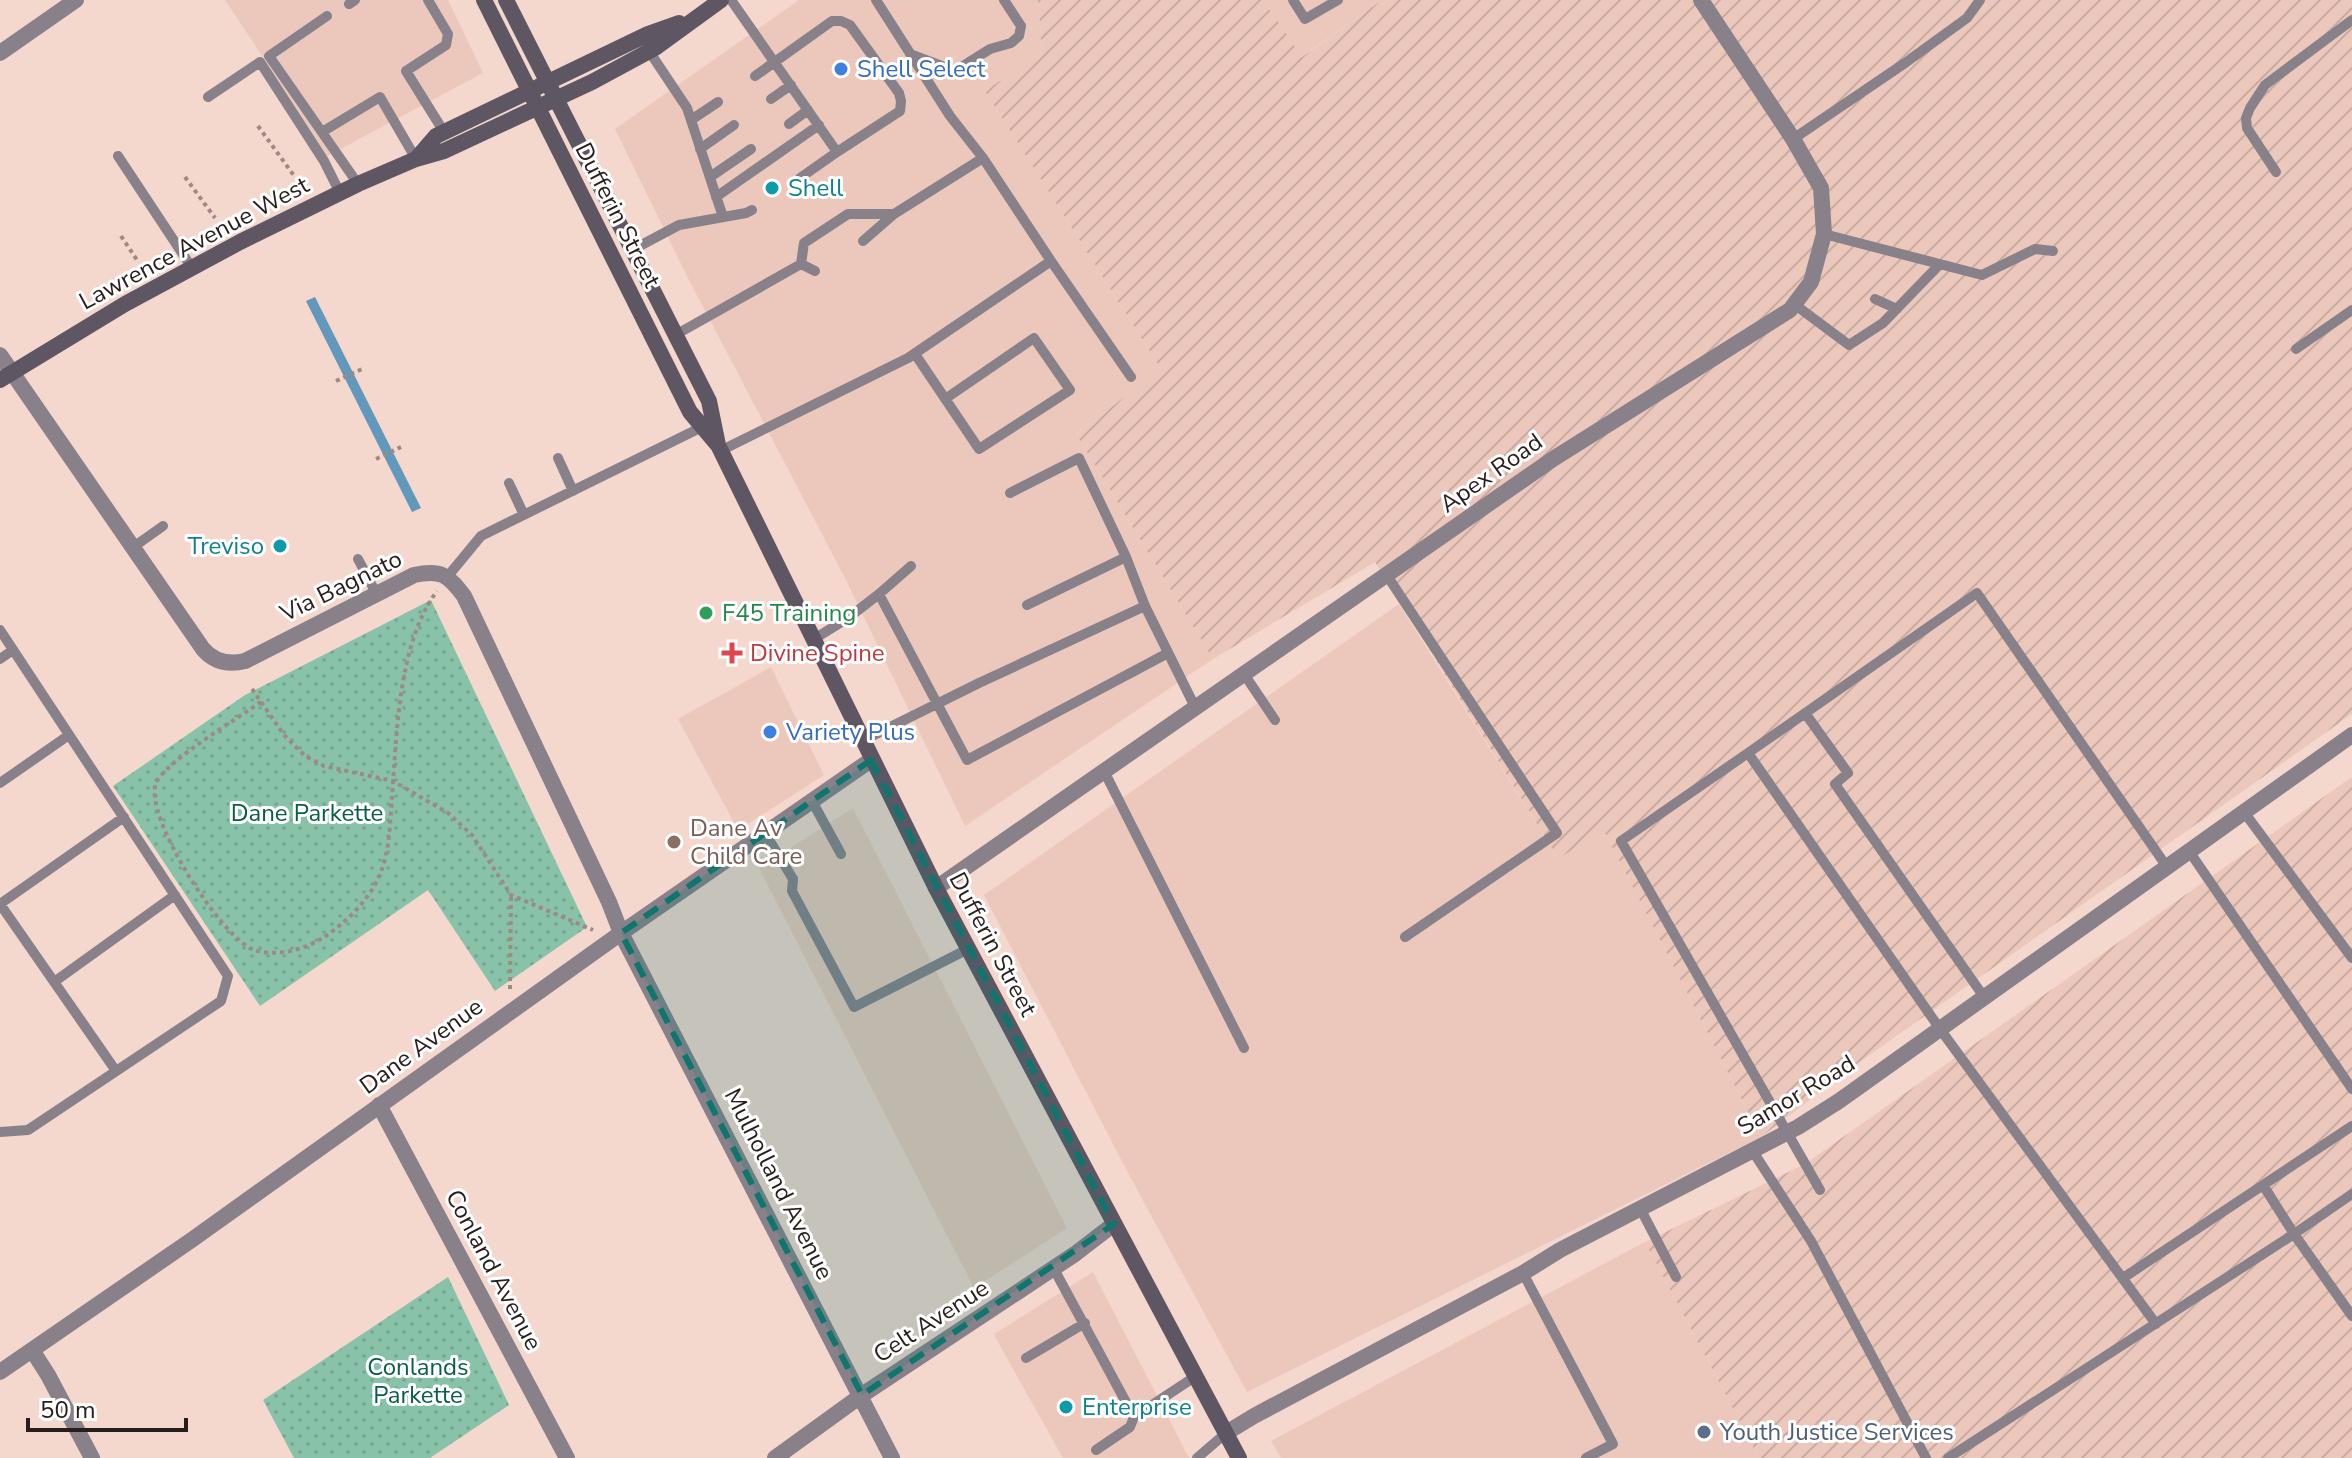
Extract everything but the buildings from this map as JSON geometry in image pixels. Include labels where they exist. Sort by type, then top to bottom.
[{"type":"main road","name":"Dufferin Street","points":[[484,0],[690,412],[719,448],[936,888],[1239,1458]]},
{"type":"main road","name":"Dufferin Street","points":[[506,0],[709,401],[719,448]]},
{"type":"main road","name":"Lawrence Avenue West","points":[[6,376],[125,304],[340,193],[557,100],[649,51],[721,0]]},
{"type":"main road","name":"Lawrence Avenue West","points":[[416,159],[436,136],[648,34],[700,15]]},
{"type":"street","points":[[0,53],[76,0]]},
{"type":"street","name":"Apex Road","points":[[936,888],[1553,459],[1790,310],[1811,282],[1824,234],[1821,188],[1793,139],[1701,0]]},
{"type":"street","name":"Via Bagnato","points":[[0,355],[6,376],[203,649],[215,660],[245,661],[414,575],[428,572],[448,576]]},
{"type":"street","points":[[448,576],[464,596],[621,933]]},
{"type":"street","name":"Samor Road","points":[[1226,1433],[1560,1250],[1786,1133],[1839,1101],[2352,735]]},
{"type":"street","name":"Dane Avenue","points":[[0,1372],[871,760]]},
{"type":"street","name":"Mulholland Avenue","points":[[621,933],[892,1458]]},
{"type":"street","name":"Conland Avenue","points":[[379,1105],[567,1458]]},
{"type":"street","name":"Celt Avenue","points":[[775,1458],[862,1395],[1054,1269],[1114,1224]]},
{"type":"street","points":[[32,1350],[92,1458]]},
{"type":"lane","points":[[428,0],[448,34],[446,45],[406,71],[444,132]]},
{"type":"lane","points":[[731,0],[837,152]]},
{"type":"lane","points":[[876,0],[950,116],[983,158],[1131,377]]},
{"type":"lane","points":[[910,54],[955,71],[990,49],[1011,43],[1019,36],[1021,26],[1004,0]]},
{"type":"lane","points":[[1293,0],[1305,19],[1338,0]]},
{"type":"lane","points":[[1793,139],[1967,18],[1980,0]]},
{"type":"lane","points":[[327,16],[269,56],[358,184]]},
{"type":"lane","points":[[2276,172],[2247,128],[2246,118],[2250,108],[2265,85],[2352,20]]},
{"type":"lane","points":[[755,76],[832,21],[841,21],[850,25],[899,93],[900,111],[800,178]]},
{"type":"lane","points":[[649,51],[687,108],[723,217]]},
{"type":"lane","points":[[208,97],[260,62],[324,161],[340,193]]},
{"type":"lane","points":[[771,99],[791,85]]},
{"type":"lane","points":[[322,132],[380,97],[416,159]]},
{"type":"lane","points":[[691,120],[718,102]]},
{"type":"lane","points":[[789,124],[808,110]]},
{"type":"lane","points":[[700,149],[734,125]]},
{"type":"lane","points":[[716,197],[819,125]]},
{"type":"lane","points":[[710,177],[751,149]]},
{"type":"lane","points":[[118,156],[192,268]]},
{"type":"lane","points":[[863,241],[894,214],[983,158]]},
{"type":"lane","points":[[632,250],[679,225],[752,210]]},
{"type":"lane","points":[[801,264],[804,243],[848,214],[894,214]]},
{"type":"lane","points":[[1824,234],[1982,275],[2035,249],[2053,251]]},
{"type":"lane","points":[[719,448],[915,354],[1051,261]]},
{"type":"lane","points":[[801,264],[815,271]]},
{"type":"lane","points":[[677,334],[801,264]]},
{"type":"lane","points":[[1794,304],[1849,345],[1883,323],[1940,264]]},
{"type":"lane","points":[[1875,299],[1897,309]]},
{"type":"lane","points":[[2296,349],[2352,310]]},
{"type":"lane","points":[[915,354],[945,399],[979,449],[1070,390],[1034,338],[945,399]]},
{"type":"lane","points":[[448,576],[481,536],[702,427]]},
{"type":"lane","points":[[558,458],[573,491]]},
{"type":"lane","points":[[1010,493],[1079,458],[1126,557],[1145,606],[1195,707]]},
{"type":"lane","points":[[509,483],[524,515]]},
{"type":"lane","points":[[132,548],[163,526]]},
{"type":"lane","points":[[1027,605],[1126,557]]},
{"type":"lane","points":[[358,559],[376,593]]},
{"type":"lane","points":[[814,639],[848,618],[911,566]]},
{"type":"lane","points":[[1386,574],[1557,833],[1405,937]]},
{"type":"lane","points":[[1820,1190],[1621,841],[1977,593],[2167,867]]},
{"type":"lane","points":[[879,594],[967,760],[1168,653]]},
{"type":"lane","points":[[862,741],[1145,606]]},
{"type":"lane","points":[[0,630],[228,976],[221,1001],[28,1130],[0,1132]]},
{"type":"lane","points":[[0,659],[13,650]]},
{"type":"lane","points":[[1244,674],[1275,720]]},
{"type":"lane","points":[[1805,713],[1848,773],[1835,784],[1984,997]]},
{"type":"lane","points":[[0,783],[69,735]]},
{"type":"lane","points":[[1748,753],[1940,1029],[2156,1324]]},
{"type":"lane","points":[[1104,771],[1244,1048]]},
{"type":"lane","points":[[812,801],[841,854]]},
{"type":"lane","points":[[2244,812],[2352,958]]},
{"type":"lane","points":[[116,1071],[0,904],[124,817]]},
{"type":"lane","points":[[765,833],[793,879],[792,891],[854,1007],[968,949]]},
{"type":"lane","points":[[2189,851],[2352,1089]]},
{"type":"lane","points":[[54,982],[175,895]]},
{"type":"lane","points":[[2123,1278],[2352,1126]]},
{"type":"lane","points":[[1752,1150],[1811,1241],[1926,1458]]},
{"type":"lane","points":[[2263,1185],[2352,1316]]},
{"type":"lane","points":[[1948,1458],[2352,1194]]},
{"type":"lane","points":[[1640,1208],[1676,1277]]},
{"type":"lane","points":[[1054,1269],[1134,1417]]},
{"type":"lane","points":[[1523,1273],[1613,1444],[1586,1458]]},
{"type":"lane","points":[[1026,1358],[1085,1323]]},
{"type":"lane","points":[[1096,1450],[1130,1427],[1134,1417],[1196,1376]]},
{"type":"lane","points":[[1197,1458],[1226,1433]]},
{"type":"path","points":[[258,126],[295,177]]},
{"type":"path","points":[[185,177],[215,218]]},
{"type":"path","points":[[121,236],[137,260]]},
{"type":"path","points":[[336,381],[362,369]]},
{"type":"path","points":[[376,459],[401,447]]},
{"type":"path","points":[[261,702],[166,768],[155,784],[154,804],[165,834],[193,884],[236,938],[253,949],[275,953],[300,950],[324,937],[360,906],[379,877],[385,858],[402,694],[412,644],[429,601],[448,576]]},
{"type":"path","points":[[252,689],[284,735],[305,756],[324,766],[393,781],[448,813],[472,835],[511,895],[510,990]]},
{"type":"path","points":[[511,895],[595,931]]},
{"type":"highlighted area","points":[[871,760],[1114,1224],[862,1395],[621,933]]},
{"type":"shaded area","points":[[225,0],[448,0],[483,73],[318,161],[290,117],[270,68]]},
{"type":"shaded area","points":[[799,0],[1038,0],[1042,52],[985,91],[1161,369],[1076,434],[1213,659],[965,826],[846,580],[687,276],[615,129]]},
{"type":"shaded area","points":[[1038,0],[1263,0],[1302,57],[1382,0],[2352,0],[2352,714],[1854,1066],[1761,1137],[1605,833],[1558,858],[1375,562],[1213,659],[1076,434],[1161,369],[985,91],[1042,52]]},
{"type":"shaded area","points":[[1263,0],[1382,0],[1301,57]]},
{"type":"shaded area","points":[[1399,604],[1558,858],[1605,833],[1761,1137],[1247,1392],[1127,1171],[984,895]]},
{"type":"shaded area","points":[[771,667],[824,775],[738,830],[678,719]]},
{"type":"shaded area","points":[[2352,777],[2352,1458],[1759,1458],[1645,1242],[1805,1164]]},
{"type":"shaded area","points":[[853,808],[1067,1228],[974,1288],[759,868]]},
{"type":"shaded area","points":[[1645,1242],[1759,1458],[1281,1458],[1271,1441]]},
{"type":"shaded area","points":[[1093,1272],[1189,1458],[1063,1458],[999,1344],[994,1334]]},
{"type":"green space","name":"Dane Parkette","points":[[431,600],[587,927],[495,991],[428,890],[260,1006],[113,786],[245,695]]},
{"type":"green space","name":"Conlands Parkette","points":[[448,1277],[509,1405],[430,1458],[294,1458],[263,1400]]},
{"type":"water","points":[[315,297],[421,508],[412,512],[306,301]]},
{"type":"place","name":"Shell Select","points":[[841,69]]},
{"type":"place","name":"Shell","points":[[772,188]]},
{"type":"place","name":"Treviso","points":[[280,546]]},
{"type":"place","name":"F45 Training","points":[[706,613]]},
{"type":"place","name":"Divine Spine","points":[[732,653]]},
{"type":"place","name":"Variety Plus","points":[[770,732]]},
{"type":"place","name":"Dane Av Child Care","points":[[674,842]]},
{"type":"place","name":"Enterprise","points":[[1066,1407]]},
{"type":"place","name":"Youth Justice Services","points":[[1704,1432]]}]
